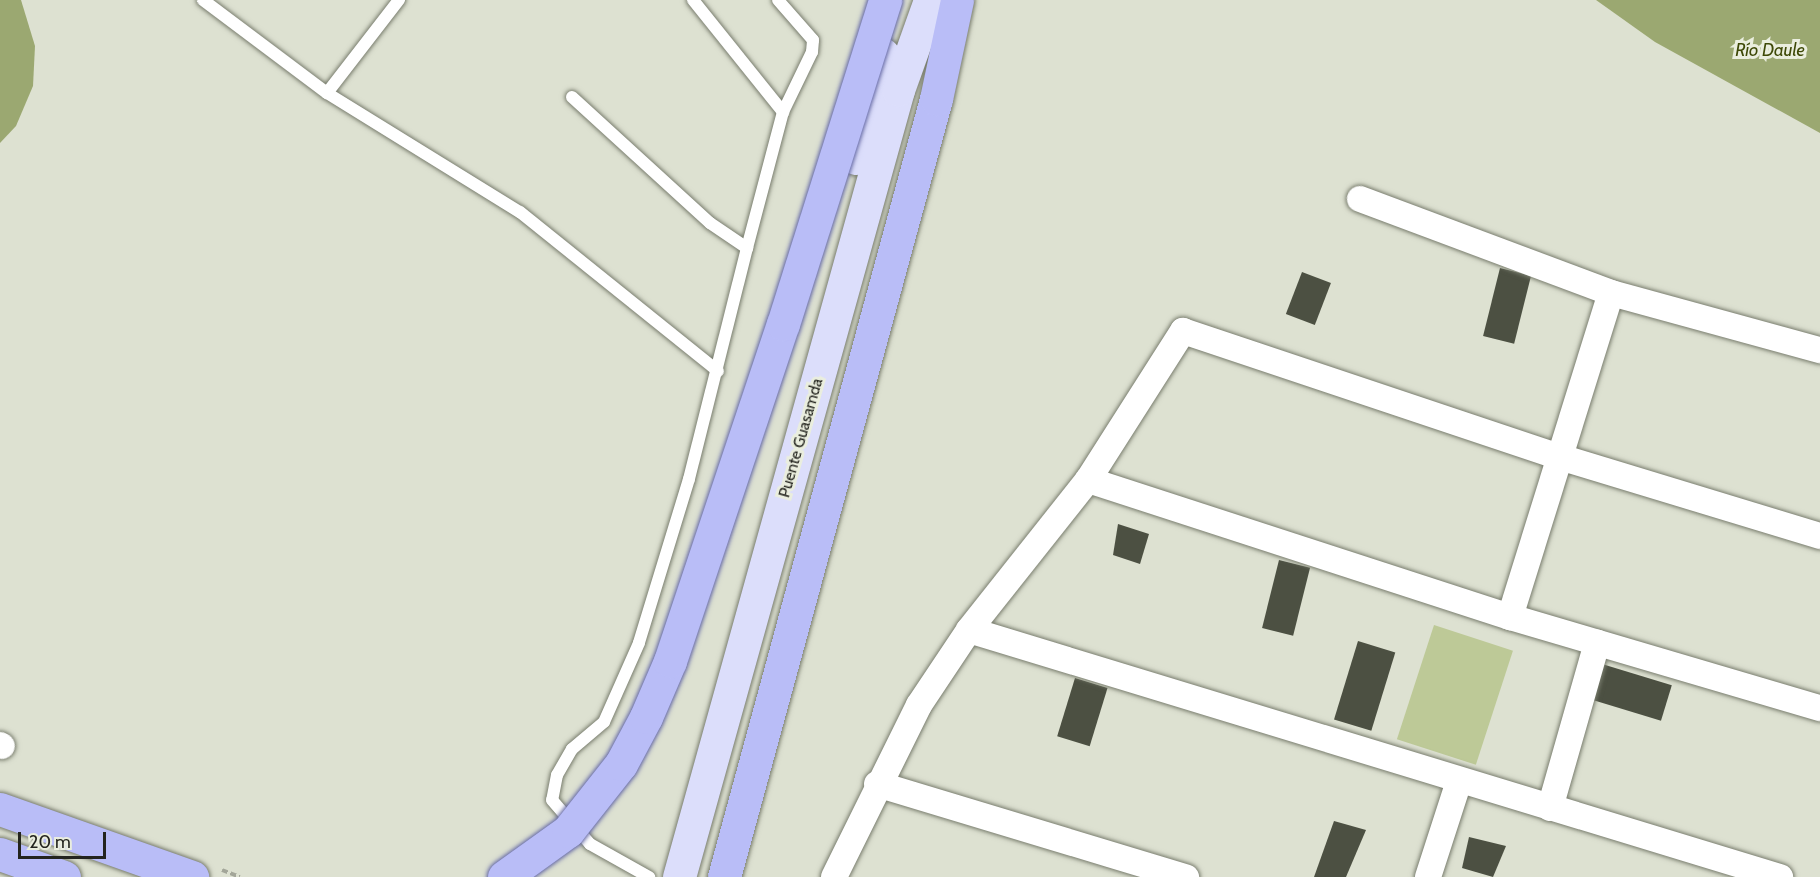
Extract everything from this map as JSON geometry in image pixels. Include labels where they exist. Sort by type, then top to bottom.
[{"type":"main road","points":[[504,877],[568,831],[621,764],[650,708],[783,324],[885,0]]},
{"type":"main road","name":"Puente Guasamda","points":[[660,877],[813,325],[897,0]]},
{"type":"main road","name":"Puente Guasamda","points":[[679,877],[898,90],[930,0]]},
{"type":"main road","points":[[724,877],[936,99],[957,0]]},
{"type":"main road","points":[[0,809],[192,877]]},
{"type":"main road","points":[[0,854],[64,877]]},
{"type":"street","points":[[1360,199],[1611,293],[1820,350]]},
{"type":"street","points":[[1510,617],[1611,293]]},
{"type":"street","points":[[834,877],[877,784],[919,705],[969,630],[1089,480],[1183,331],[1560,457],[1820,536]]},
{"type":"street","points":[[1089,480],[1510,617],[1820,708]]},
{"type":"street","points":[[969,630],[1779,877]]},
{"type":"street","points":[[1550,808],[1597,643]]},
{"type":"street","points":[[1428,877],[1459,781]]},
{"type":"street","points":[[877,784],[1186,877]]},
{"type":"lane","points":[[203,0],[327,93],[520,212],[718,371]]},
{"type":"lane","points":[[327,93],[399,0]]},
{"type":"lane","points":[[693,0],[783,112]]},
{"type":"lane","points":[[649,877],[590,844],[552,800],[558,775],[572,749],[604,722],[639,643],[718,371],[747,248],[783,112],[812,52],[813,40],[778,0]]},
{"type":"lane","points":[[572,98],[710,224],[747,248]]},
{"type":"shaded area","points":[[1434,625],[1513,651],[1476,765],[1397,739]]},
{"type":"water","points":[[0,0],[21,0],[35,46],[33,86],[16,126],[0,143]]},
{"type":"water","name":"Río Daule","points":[[1596,0],[1820,0],[1820,133],[1655,42]]},
{"type":"building","points":[[1500,268],[1531,276],[1514,344],[1483,336]]},
{"type":"building","points":[[1302,272],[1331,283],[1315,325],[1286,314]]},
{"type":"building","points":[[1118,524],[1149,534],[1140,564],[1113,555]]},
{"type":"building","points":[[1279,560],[1310,568],[1293,636],[1262,628]]},
{"type":"building","points":[[1358,641],[1395,652],[1371,731],[1334,719]]},
{"type":"building","points":[[1602,664],[1672,685],[1661,721],[1591,699]]},
{"type":"building","points":[[1075,678],[1108,688],[1090,746],[1057,736]]},
{"type":"building","points":[[1334,821],[1366,830],[1346,877],[1314,877]]},
{"type":"building","points":[[1469,837],[1506,846],[1493,877],[1462,868]]}]
